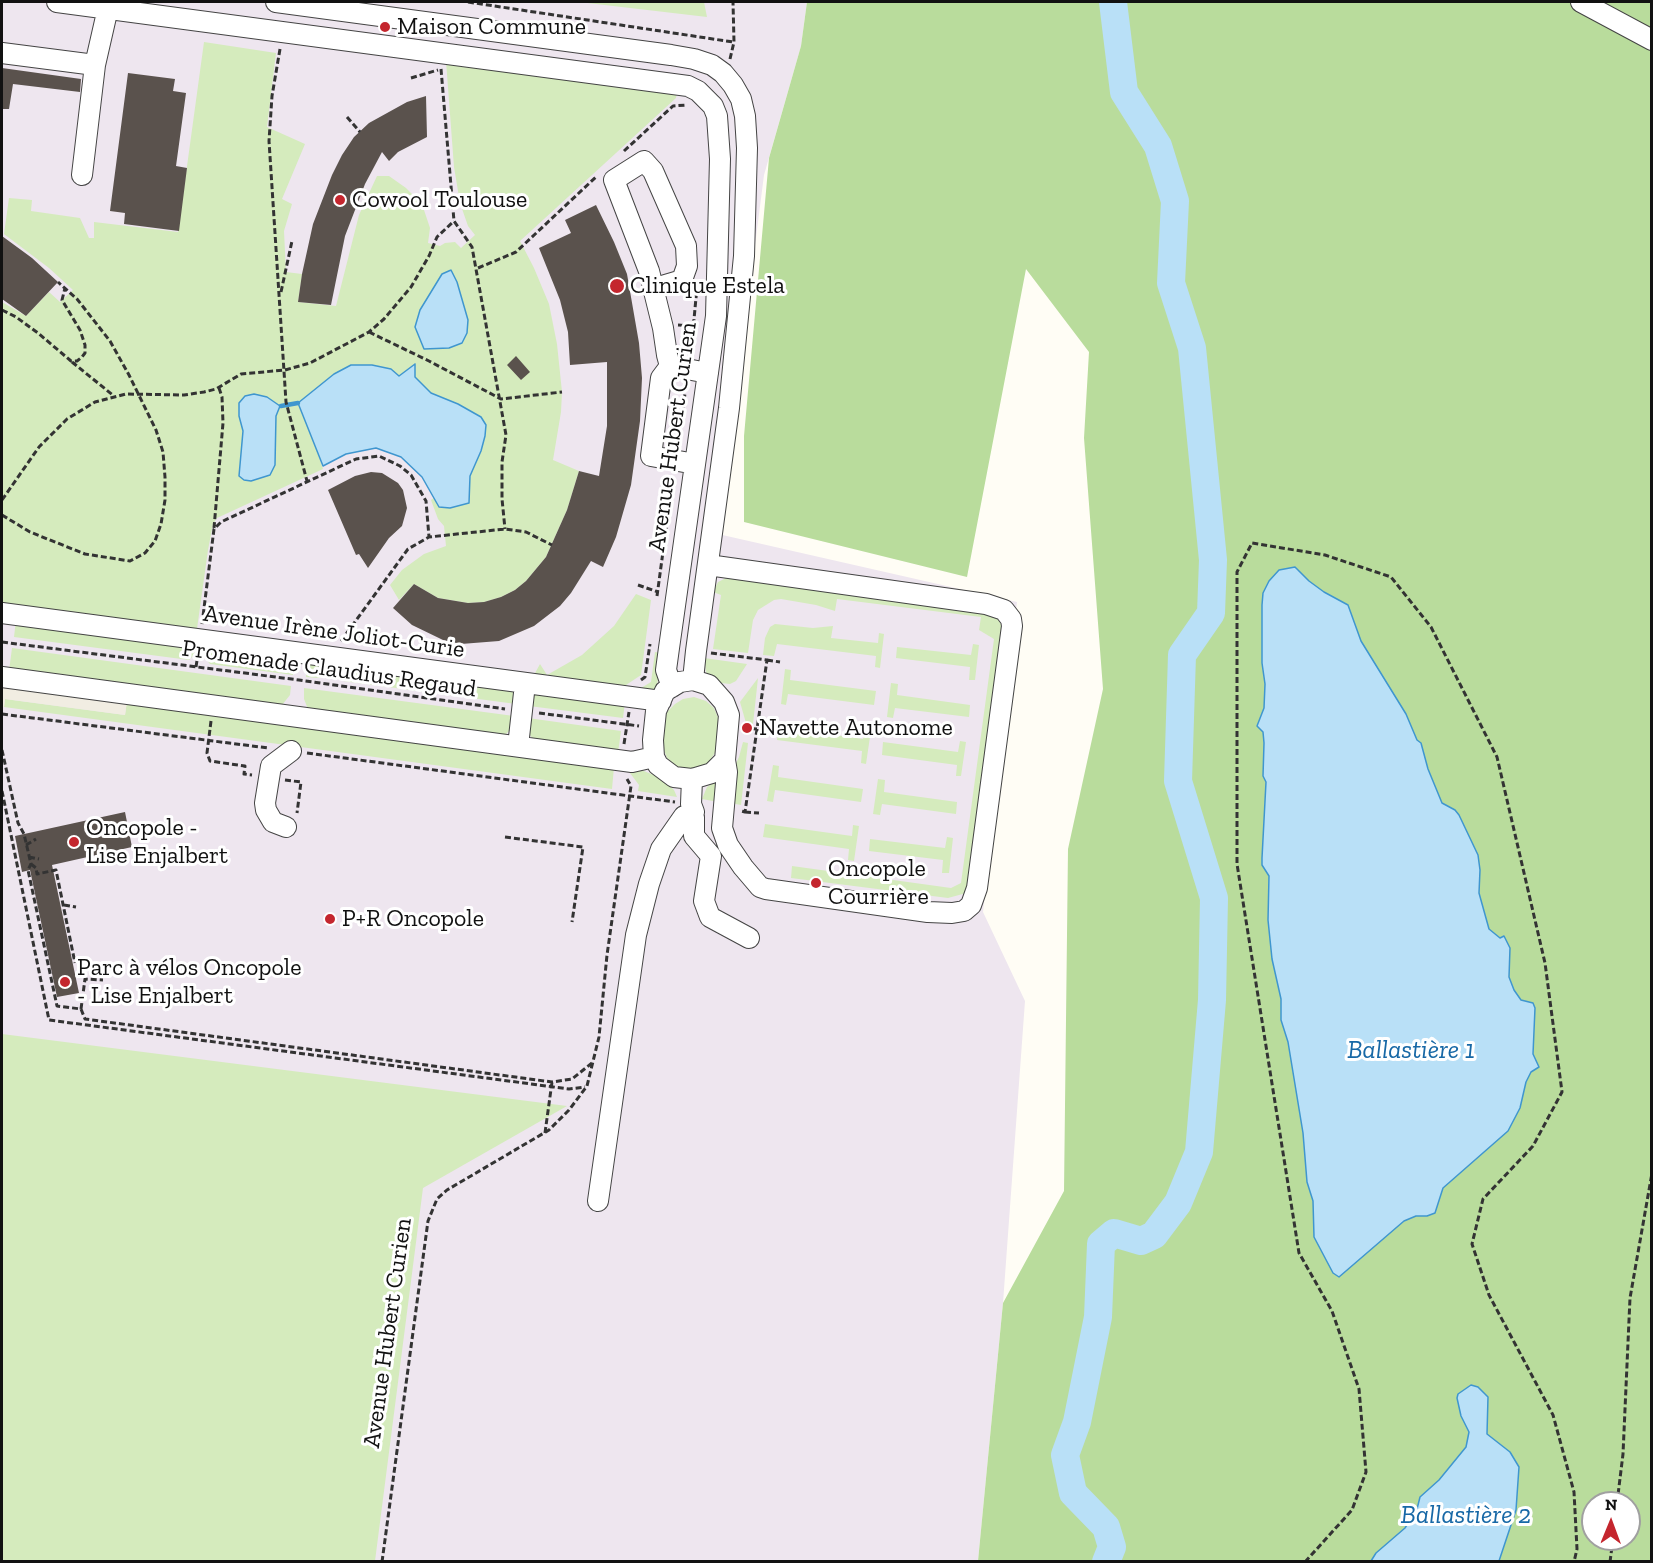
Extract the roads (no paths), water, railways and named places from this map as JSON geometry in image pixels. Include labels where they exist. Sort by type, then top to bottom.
[{"type":"street","name":"Avenue Hubert Curien","points":[[57,2],[283,32],[440,62],[688,86],[698,91],[713,106],[717,116],[720,159],[716,316],[666,670],[666,694]]},
{"type":"street","points":[[276,2],[671,55],[712,65],[733,85],[741,99],[745,116],[747,148],[744,256],[729,408],[693,680]]},
{"type":"street","points":[[1581,2],[1652,40]]},
{"type":"street","points":[[82,174],[95,65],[108,8]]},
{"type":"street","points":[[2,52],[95,65]]},
{"type":"street","points":[[655,288],[682,280],[687,266],[686,246],[653,171],[644,161],[614,180],[655,288],[679,368]]},
{"type":"street","points":[[695,464],[651,456],[661,378],[679,368],[708,373]]},
{"type":"street","points":[[708,565],[986,604],[1004,610],[1011,619],[1012,626],[977,888],[971,905],[964,911],[952,913],[928,912],[760,887],[728,845],[722,828],[727,772],[728,708]]},
{"type":"street","name":"Avenue Irène Joliot-Curie","points":[[2,613],[630,698],[666,694]]},
{"type":"street","points":[[2,677],[212,713],[518,746],[632,762],[654,757]]},
{"type":"street","points":[[693,680],[709,685],[728,708],[738,712],[748,728],[733,754],[726,757],[712,773],[692,779],[674,777],[658,765],[654,757],[653,728],[666,694],[680,682],[693,680]]},
{"type":"street","points":[[518,746],[525,684]]},
{"type":"street","points":[[286,827],[273,822],[265,803],[271,766],[291,751]]},
{"type":"street","points":[[692,779],[690,812],[694,836],[711,856],[704,901],[710,917],[749,938]]},
{"type":"street","points":[[598,1201],[636,935],[661,849],[690,812]]},
{"type":"water","points":[[451,270],[457,282],[468,320],[467,333],[462,343],[449,348],[424,349],[415,327],[420,310],[442,274]]},
{"type":"water","points":[[415,364],[415,377],[431,393],[481,417],[486,425],[481,451],[470,476],[469,503],[450,508],[439,507],[422,477],[401,457],[376,448],[346,454],[323,466],[298,403],[334,374],[351,365],[372,365],[391,369],[399,376]]},
{"type":"water","points":[[254,394],[267,397],[280,406],[276,416],[275,465],[270,475],[251,481],[239,476],[243,431],[239,416],[239,403],[245,396]]},
{"type":"water","name":"Ballastière 1","points":[[1295,567],[1324,592],[1348,605],[1361,641],[1406,714],[1417,740],[1421,743],[1428,769],[1442,803],[1459,815],[1478,855],[1479,893],[1489,929],[1500,938],[1504,936],[1510,948],[1509,977],[1514,990],[1521,1000],[1533,1003],[1535,1008],[1533,1054],[1539,1067],[1531,1072],[1526,1082],[1520,1108],[1508,1131],[1443,1188],[1435,1213],[1416,1216],[1404,1221],[1339,1277],[1333,1273],[1314,1237],[1313,1201],[1307,1182],[1303,1133],[1288,1042],[1281,1020],[1281,999],[1272,959],[1268,920],[1269,876],[1262,865],[1266,782],[1263,776],[1263,732],[1257,726],[1264,708],[1263,593],[1269,581],[1279,570]]},
{"type":"water","name":"Ballastière 2","points":[[1471,1385],[1478,1387],[1488,1397],[1487,1434],[1510,1452],[1519,1467],[1516,1510],[1499,1561],[1371,1561],[1376,1553],[1405,1528],[1417,1509],[1420,1497],[1439,1480],[1466,1447],[1469,1432],[1461,1416],[1457,1398],[1458,1394]]},
{"type":"waterway","points":[[1106,1562],[1112,1547],[1106,1527],[1073,1493],[1065,1455],[1077,1422],[1098,1317],[1101,1244],[1114,1233],[1141,1241],[1154,1235],[1178,1203],[1199,1152],[1212,1000],[1214,898],[1178,781],[1182,655],[1211,613],[1213,560],[1192,348],[1171,283],[1175,201],[1158,146],[1124,92],[1113,2]]},
{"type":"waterway","points":[[281,406],[298,403]]},
{"type":"place","name":"Maison Commune","points":[[385,27]]},
{"type":"place","name":"Cowool Toulouse","points":[[340,200]]},
{"type":"place","name":"Clinique Estela","points":[[617,286]]},
{"type":"place","name":"Navette Autonome","points":[[747,728]]},
{"type":"place","name":"Oncopole - Lise Enjalbert","points":[[74,842]]},
{"type":"place","name":"Oncopole Courrière","points":[[816,883]]},
{"type":"place","name":"P+R Oncopole","points":[[330,919]]},
{"type":"place","name":"Parc à vélos Oncopole - Lise Enjalbert","points":[[65,982]]}]
